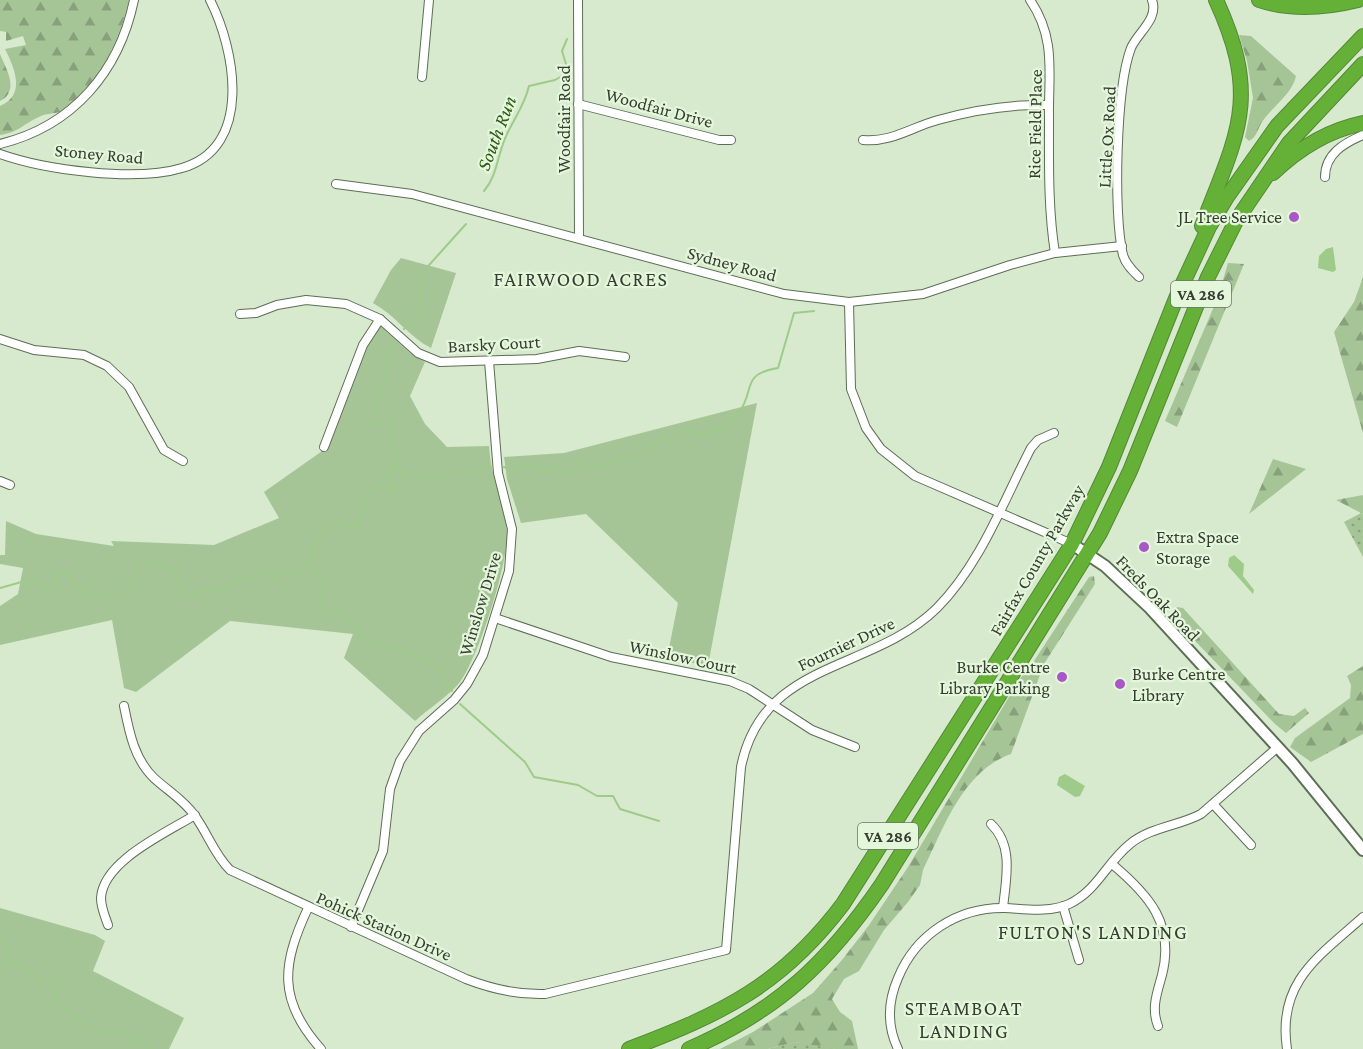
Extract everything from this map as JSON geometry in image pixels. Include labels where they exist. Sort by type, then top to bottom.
[{"type":"highway","points":[[1177,296],[1232,149],[1240,110],[1240,70],[1237,53],[1216,0]]},
{"type":"highway","points":[[1261,0],[1311,7],[1358,0]]},
{"type":"highway","name":"Fairfax County Parkway","points":[[629,1049],[688,1027],[741,1000],[790,964],[814,941],[843,904],[1072,544],[1109,467],[1177,296],[1209,227],[1256,153],[1302,98],[1363,36]]},
{"type":"highway","name":"Fairfax County Parkway","points":[[689,1049],[720,1036],[779,999],[814,969],[851,930],[1089,555],[1130,471],[1220,251],[1250,196],[1289,143],[1363,64]]},
{"type":"highway","points":[[1220,251],[1255,196],[1280,167],[1312,143],[1344,128],[1363,123]]},
{"type":"street","points":[[0,144],[48,127],[84,99],[114,59],[128,24],[134,0]]},
{"type":"street","name":"Stoney Road","points":[[0,154],[109,174],[160,172],[183,168],[195,162],[222,135],[232,107],[228,53],[222,28],[210,0]]},
{"type":"street","points":[[422,77],[429,0]]},
{"type":"street","name":"Woodfair Road","points":[[578,0],[579,238]]},
{"type":"street","name":"Rice Field Place","points":[[1030,0],[1043,21],[1052,64],[1049,105],[1049,176],[1055,253]]},
{"type":"street","name":"Little Ox Road","points":[[1139,278],[1125,260],[1122,246],[1118,162],[1124,89],[1132,48],[1153,15],[1155,8],[1152,0]]},
{"type":"street","name":"Woodfair Drive","points":[[578,104],[719,140],[731,140]]},
{"type":"street","points":[[863,140],[882,141],[936,121],[971,112],[1049,105]]},
{"type":"street","points":[[1325,177],[1328,162],[1335,151],[1363,135]]},
{"type":"street","name":"Sydney Road","points":[[336,184],[412,194],[784,294],[849,302],[922,294],[1055,253],[1122,246]]},
{"type":"street","name":"Barsky Court","points":[[240,314],[256,313],[290,302],[317,299],[346,304],[380,319],[418,353],[430,359],[449,363],[537,358],[579,351],[625,357]]},
{"type":"street","name":"Freds Oak Road","points":[[849,302],[851,389],[861,417],[874,440],[892,460],[915,476],[1072,544],[1115,574],[1150,608],[1278,747],[1363,850]]},
{"type":"street","points":[[324,447],[363,345],[380,319]]},
{"type":"street","points":[[0,339],[19,347],[84,355],[107,366],[129,387],[164,450],[183,461]]},
{"type":"street","name":"Winslow Drive","points":[[351,927],[383,851],[390,789],[400,761],[419,731],[454,700],[467,684],[479,663],[509,572],[513,543],[510,517],[498,473],[489,361]]},
{"type":"street","name":"Fournier Drive","points":[[726,950],[741,767],[754,729],[788,690],[810,675],[886,645],[922,621],[948,596],[966,573],[1031,448],[1038,440],[1054,433]]},
{"type":"street","points":[[0,481],[10,485]]},
{"type":"street","name":"Winslow Court","points":[[495,618],[611,657],[730,681],[813,730],[855,747]]},
{"type":"street","name":"Pohick Station Drive","points":[[124,706],[131,737],[142,763],[153,777],[185,802],[195,815],[211,848],[230,870],[308,908],[486,987],[521,994],[563,990],[726,950]]},
{"type":"street","points":[[898,1049],[891,1025],[891,1001],[900,973],[915,948],[928,935],[949,920],[968,912],[1004,908],[1039,910],[1063,906],[1088,892],[1139,837],[1188,821],[1214,805],[1278,747]]},
{"type":"street","points":[[1214,805],[1251,845]]},
{"type":"street","points":[[108,925],[101,896],[109,875],[128,857],[195,815]]},
{"type":"street","points":[[991,824],[1000,833],[1006,846],[1004,908]]},
{"type":"street","points":[[1112,864],[1137,885],[1150,900],[1163,929],[1166,952],[1154,1009],[1158,1026]]},
{"type":"street","points":[[1063,906],[1079,960]]},
{"type":"street","points":[[308,908],[290,949],[287,979],[297,1017],[321,1049]]},
{"type":"street","points":[[1287,1049],[1287,1009],[1299,979],[1316,959],[1363,917]]},
{"type":"green space","points":[[0,0],[129,0],[113,47],[96,80],[85,94],[73,105],[60,112],[43,115],[17,130],[0,135],[0,106],[8,101],[16,88],[15,73],[5,49],[26,45],[23,36],[6,41],[6,32],[0,31]]},
{"type":"green space","points":[[1239,35],[1251,36],[1296,76],[1291,88],[1266,116],[1249,141],[1245,137],[1253,98],[1247,61]]},
{"type":"green space","points":[[0,54],[11,85],[6,97],[0,101]]},
{"type":"green space","points":[[401,258],[456,273],[431,348],[373,303],[391,270]]},
{"type":"green space","points":[[1228,263],[1244,264],[1177,427],[1165,421],[1218,297]]},
{"type":"green space","points":[[1363,277],[1363,433],[1334,332],[1354,302]]},
{"type":"green space","points":[[376,322],[410,353],[425,362],[410,396],[425,424],[447,447],[489,446],[492,469],[507,530],[507,544],[498,585],[484,631],[460,682],[444,698],[415,721],[344,658],[353,634],[230,621],[136,692],[124,688],[112,620],[0,645],[0,606],[18,594],[23,568],[0,564],[0,555],[5,555],[6,521],[36,534],[114,546],[111,541],[214,545],[279,518],[264,492],[325,449]]},
{"type":"green space","points":[[757,403],[708,666],[667,658],[678,603],[586,514],[521,523],[507,479],[504,457],[564,453]]},
{"type":"green space","points":[[1273,459],[1306,469],[1249,514]]},
{"type":"green space","points":[[1363,495],[1363,514],[1336,500]]},
{"type":"green space","points":[[1363,514],[1363,557],[1344,522]]},
{"type":"green space","points":[[1094,576],[1095,584],[1044,664],[1011,754],[994,762],[980,773],[957,802],[923,870],[920,885],[884,930],[859,971],[844,979],[832,999],[840,1012],[852,1021],[858,1049],[835,1049],[795,1042],[768,1049],[720,1049],[753,1032],[813,993],[842,960],[908,867],[1019,680],[1089,577]]},
{"type":"green space","points":[[1177,607],[1183,608],[1279,714],[1294,716],[1305,708],[1309,713],[1286,733],[1175,620],[1172,613]]},
{"type":"green space","points":[[1363,666],[1363,734],[1311,762],[1290,747],[1295,738],[1350,698],[1351,685],[1347,676]]},
{"type":"green space","points":[[0,908],[95,935],[105,941],[93,971],[184,1018],[169,1049],[0,1049]]},
{"type":"green space","points":[[794,1042],[830,1046],[835,1049],[768,1049]]},
{"type":"shaded area","points":[[1333,247],[1336,270],[1333,272],[1318,268],[1319,256],[1326,249]]},
{"type":"shaded area","points":[[1234,555],[1244,564],[1243,576],[1254,590],[1253,594],[1228,566],[1229,558]]},
{"type":"shaded area","points":[[1065,774],[1085,786],[1080,796],[1075,797],[1057,785],[1059,777]]},
{"type":"waterway","name":"South Run","points":[[484,191],[489,185],[504,142],[529,86],[555,80],[564,75],[566,64],[562,51],[567,39]]},
{"type":"waterway","name":"South Run","points":[[404,329],[414,317],[420,304],[421,274],[466,224]]},
{"type":"waterway","points":[[504,467],[513,471],[529,464],[546,473],[551,467],[562,469],[569,475],[576,472],[580,463],[603,466],[623,457],[633,460],[656,444],[663,434],[671,439],[686,430],[704,435],[714,430],[720,432],[724,425],[740,411],[754,378],[766,371],[778,368],[794,313],[814,311]]},
{"type":"waterway","name":"South Run","points":[[0,588],[32,579],[40,586],[52,590],[59,572],[75,581],[83,597],[115,597],[120,596],[142,565],[163,564],[175,570],[177,582],[186,594],[208,590],[221,592],[233,581],[246,577],[250,582],[266,570],[275,578],[286,571],[300,573],[306,562],[320,557],[311,547],[332,522],[338,521],[346,527],[359,526],[363,501],[375,486],[392,490],[394,488],[387,472],[396,460],[396,452],[388,440],[392,428],[388,422],[372,425],[393,340]]},
{"type":"waterway","points":[[393,467],[404,473],[428,477],[453,475],[490,465]]},
{"type":"waterway","points":[[307,563],[324,582],[320,601],[325,611],[344,614],[364,640],[373,641],[383,649],[395,646],[440,668],[452,691]]},
{"type":"waterway","points":[[460,704],[525,762],[534,777],[578,785],[597,796],[613,796],[620,809],[659,821]]},
{"type":"waterway","points":[[0,936],[8,947],[8,961],[23,967],[51,988],[57,1003],[94,1030],[103,1033],[119,1030],[151,1049]]},
{"type":"place","name":"JL Tree Service","points":[[1294,217]]},
{"type":"place","name":"Extra Space Storage","points":[[1144,547]]},
{"type":"place","name":"Burke Centre Library Parking","points":[[1062,677]]},
{"type":"place","name":"Burke Centre Library","points":[[1120,684]]},
{"type":"district","name":"FAIRWOOD ACRES","points":[[581,279]]},
{"type":"district","name":"FULTON'S LANDING","points":[[1093,932]]},
{"type":"district","name":"STEAMBOAT LANDING","points":[[964,1020]]}]
